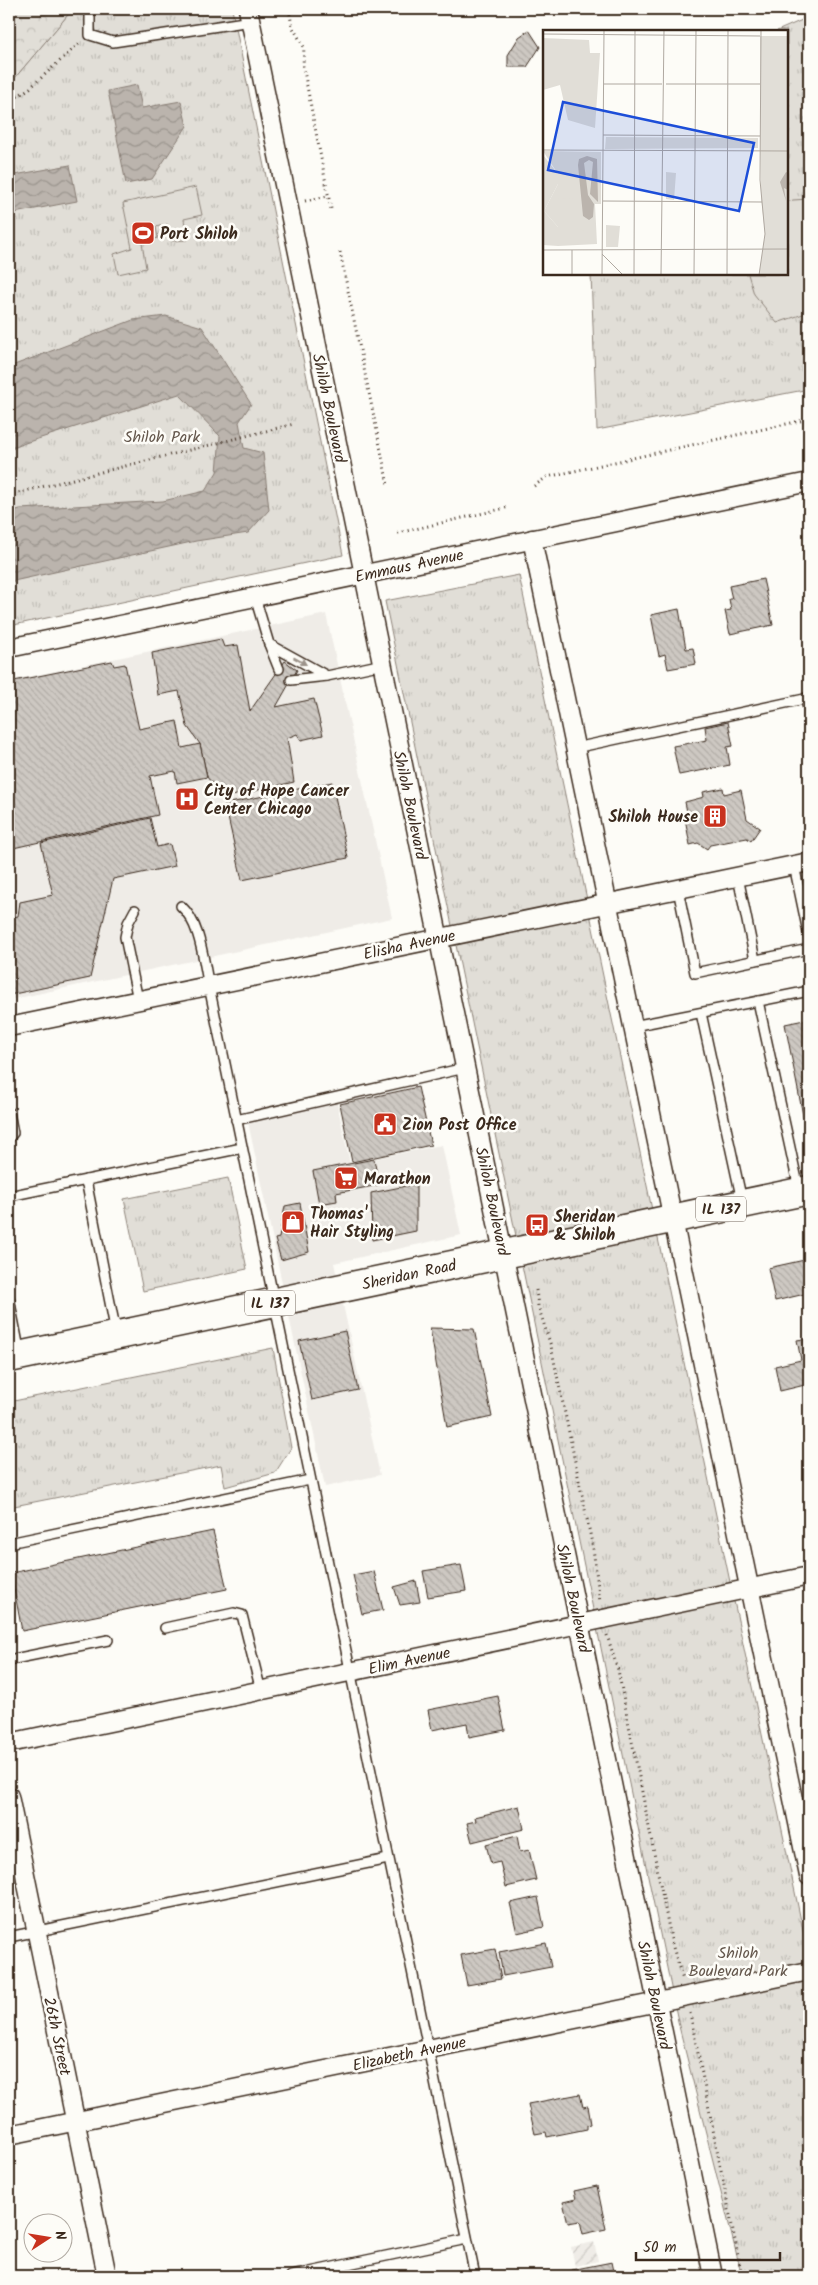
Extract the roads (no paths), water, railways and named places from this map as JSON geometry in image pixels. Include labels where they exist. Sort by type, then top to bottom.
[{"type":"main road","name":"Sheridan Road","points":[[14,1356],[805,1191]]},
{"type":"street","name":"Shiloh Boulevard","points":[[250,15],[713,2276]]},
{"type":"street","name":"Emmaus Avenue","points":[[9,648],[809,482]]},
{"type":"street","points":[[532,540],[809,1876]]},
{"type":"street","name":"Elisha Avenue","points":[[9,1027],[802,864]]},
{"type":"street","name":"Elim Avenue","points":[[9,1743],[809,1576]]},
{"type":"street","name":"26th Street","points":[[9,1796],[107,2276]]},
{"type":"street","name":"Elizabeth Avenue","points":[[9,2135],[809,1971]]},
{"type":"lane","points":[[90,9],[90,35],[113,42],[250,15]]},
{"type":"lane","points":[[255,597],[269,644],[279,669]]},
{"type":"lane","points":[[269,644],[327,676]]},
{"type":"lane","points":[[291,680],[327,676],[383,664]]},
{"type":"lane","points":[[575,748],[808,698],[809,714]]},
{"type":"lane","points":[[802,864],[809,937]]},
{"type":"lane","points":[[738,877],[755,960]]},
{"type":"lane","points":[[678,889],[695,973],[809,949]]},
{"type":"lane","points":[[181,906],[188,912],[194,922],[209,986],[474,2276]]},
{"type":"lane","points":[[135,910],[128,923],[125,937],[138,1000]]},
{"type":"lane","points":[[633,1026],[809,991]]},
{"type":"lane","points":[[758,1002],[805,1191]]},
{"type":"lane","points":[[701,1013],[743,1204]]},
{"type":"lane","points":[[236,1120],[465,1068]]},
{"type":"lane","points":[[9,1112],[12,1133],[9,1138]]},
{"type":"lane","points":[[9,1196],[242,1148]]},
{"type":"lane","points":[[86,1180],[116,1335]]},
{"type":"lane","points":[[9,1298],[14,1356]]},
{"type":"lane","points":[[9,1543],[310,1480]]},
{"type":"lane","points":[[165,1628],[234,1613],[242,1615],[261,1691]]},
{"type":"lane","points":[[9,1660],[108,1640]]},
{"type":"lane","points":[[9,1937],[388,1859]]},
{"type":"lane","points":[[291,2276],[467,2239]]},
{"type":"water","points":[[137,85],[142,108],[181,101],[187,126],[152,179],[126,184],[108,91]]},
{"type":"water","points":[[70,165],[77,201],[9,214],[9,176]]},
{"type":"water","points":[[166,316],[202,327],[251,404],[239,422],[244,448],[263,453],[269,510],[248,533],[196,541],[9,582],[9,512],[20,509],[163,501],[205,491],[217,472],[220,436],[179,394],[25,443],[9,450],[9,367],[133,320]]},
{"type":"place","name":"Port Shiloh","points":[[143,233]]},
{"type":"place","name":"City of Hope Cancer Center Chicago","points":[[187,799]]},
{"type":"place","name":"Shiloh House","points":[[715,816]]},
{"type":"place","name":"Zion Post Office","points":[[385,1124]]},
{"type":"place","name":"Marathon","points":[[346,1178]]},
{"type":"place","name":"Thomas' Hair Styling","points":[[293,1222]]},
{"type":"place","name":"Sheridan & Shiloh","points":[[537,1225]]},
{"type":"park label","name":"Shiloh Park","points":[[162,436]]},
{"type":"park label","name":"Shiloh Boulevard Park","points":[[738,1961]]}]
